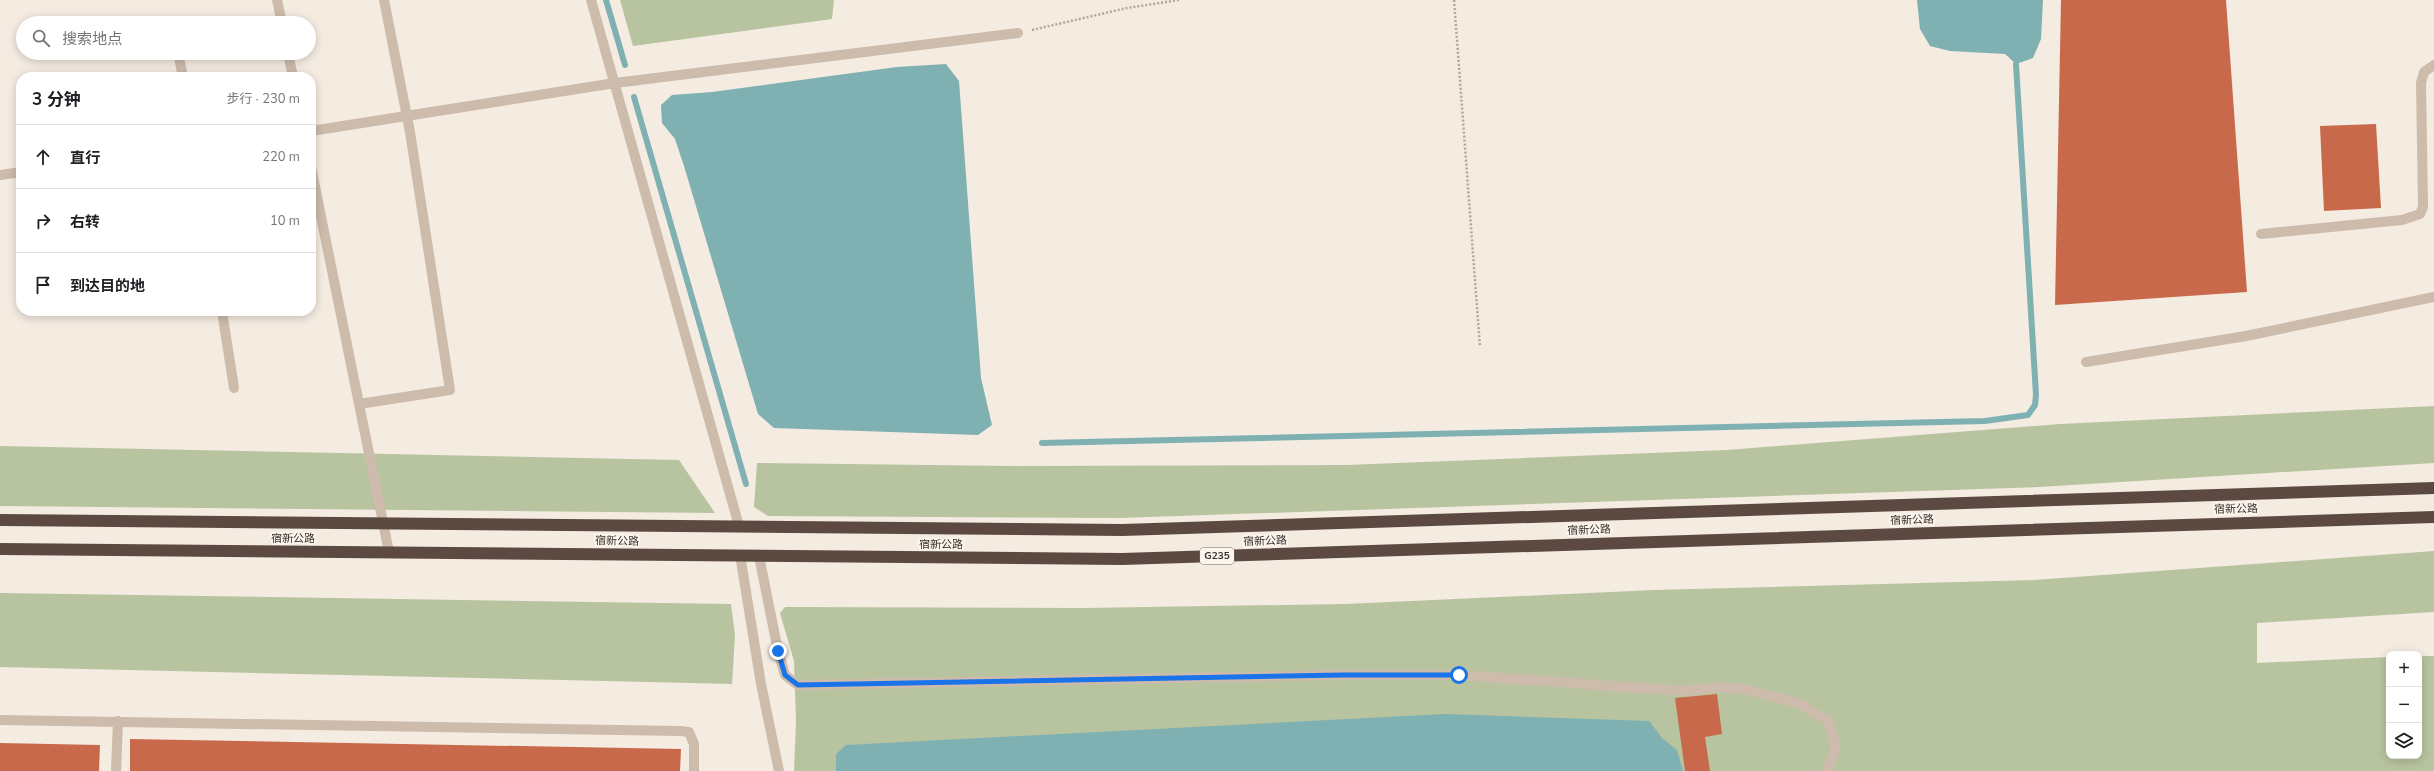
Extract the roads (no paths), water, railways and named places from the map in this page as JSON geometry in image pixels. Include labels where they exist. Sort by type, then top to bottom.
[{"type":"highway","name":"宿新公路","points":[[0,520],[1122,530],[2434,488]]},
{"type":"highway","name":"宿新公路","points":[[0,549],[1122,559],[2434,517]]},
{"type":"street","points":[[277,0],[280,16]]},
{"type":"street","points":[[359,404],[450,390],[407,116],[384,0]]},
{"type":"street","points":[[591,0],[739,526]]},
{"type":"street","points":[[316,130],[615,83],[1018,33]]},
{"type":"street","points":[[179,60],[182,72]]},
{"type":"street","points":[[289,60],[292,72]]},
{"type":"street","points":[[2261,234],[2402,220],[2420,214],[2423,207],[2421,83],[2424,72],[2434,65]]},
{"type":"street","points":[[0,175],[16,173]]},
{"type":"street","points":[[316,192],[389,552]]},
{"type":"street","points":[[2086,362],[2246,336],[2434,297]]},
{"type":"street","points":[[223,316],[234,388]]},
{"type":"street","points":[[740,555],[761,684],[779,771]]},
{"type":"street","points":[[759,556],[785,675],[798,685],[1335,675],[1459,675],[1684,691],[1721,687],[1744,689],[1798,703],[1828,720],[1834,737],[1835,751],[1827,771]]},
{"type":"street","points":[[0,720],[680,730],[689,732],[693,738],[694,771]]},
{"type":"street","points":[[116,771],[118,722]]},
{"type":"water","points":[[1917,0],[2043,0],[2041,39],[2033,58],[2016,64],[2005,54],[1950,51],[1930,46],[1920,29]]},
{"type":"water","points":[[946,64],[959,81],[981,378],[992,425],[978,435],[774,428],[758,414],[684,166],[675,139],[662,123],[661,105],[672,95],[712,92],[897,67]]},
{"type":"water","points":[[1445,714],[1649,721],[1662,738],[1677,750],[1683,771],[836,771],[836,754],[846,745]]},
{"type":"waterway","points":[[606,0],[625,65]]},
{"type":"waterway","points":[[1042,443],[1985,421],[2028,415],[2035,405],[2036,395],[2016,64]]},
{"type":"waterway","points":[[634,97],[746,484]]}]
